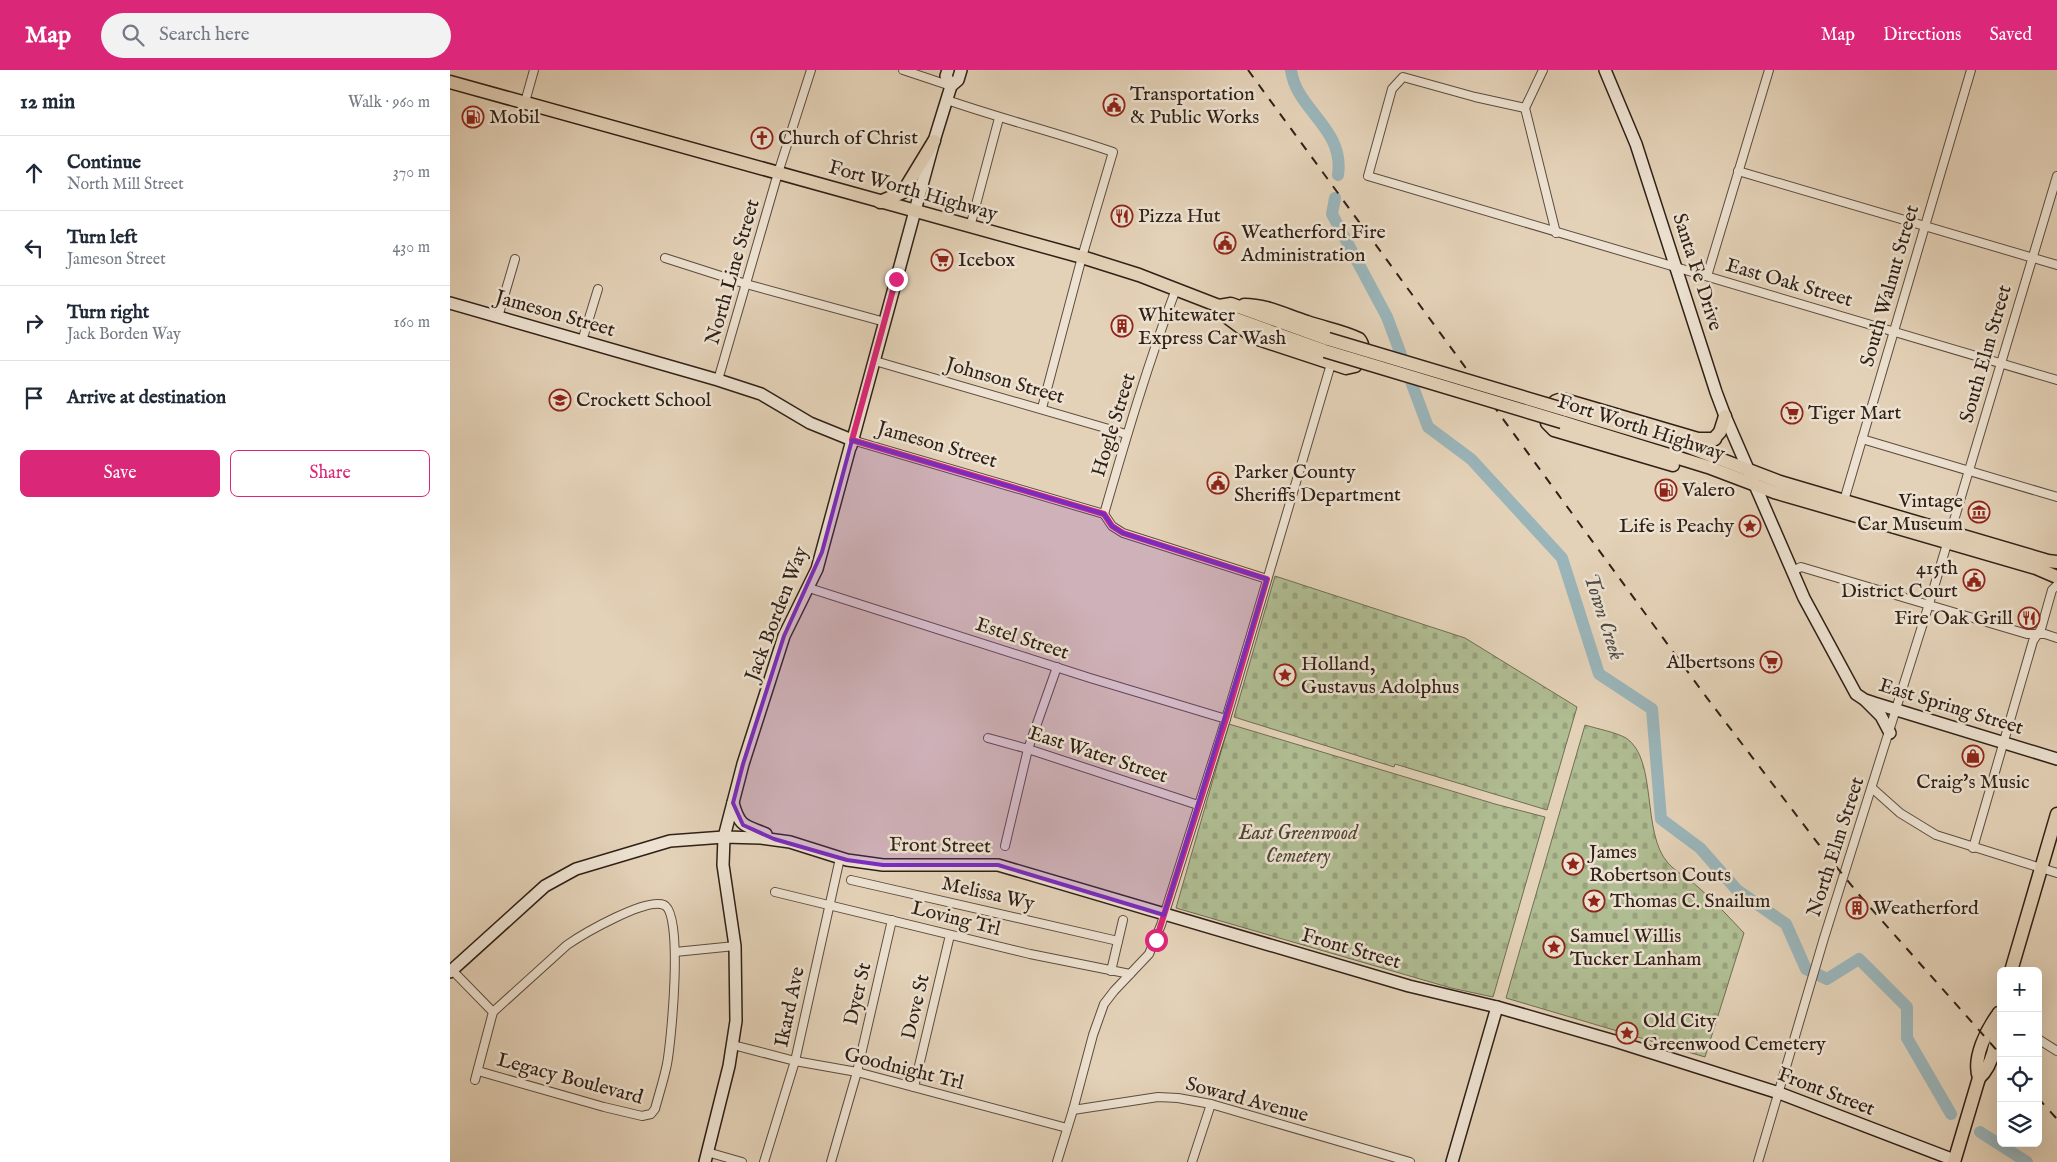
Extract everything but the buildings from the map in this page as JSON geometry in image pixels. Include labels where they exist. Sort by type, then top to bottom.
[{"type":"main road","name":"Fort Worth Highway","points":[[450,82],[1082,257],[1130,272],[1326,345],[1564,416],[1686,446],[1843,506],[1950,538],[2057,577]]},
{"type":"main road","points":[[880,202],[903,192],[934,141]]},
{"type":"main road","points":[[1256,305],[1274,309],[1354,336],[1363,343],[1363,348],[1355,366],[1346,368],[1331,364],[1255,338],[1225,308],[1256,305]]},
{"type":"main road","points":[[1708,467],[1678,466],[1554,430],[1550,427],[1547,419],[1554,401],[1558,400],[1698,439],[1716,439]]},
{"type":"main road","name":"Fort Worth Highway","points":[[1564,416],[1774,492],[1843,506]]},
{"type":"main road","points":[[1686,446],[1707,445],[1716,439],[1725,416]]},
{"type":"main road","name":"Fort Worth Highway","points":[[1950,538],[2057,562]]},
{"type":"main road","points":[[2012,967],[2057,814]]},
{"type":"main road","points":[[1954,1161],[1979,1078],[1976,1068],[1985,1037],[1988,1028],[1999,1012]]},
{"type":"street","points":[[524,102],[534,70]]},
{"type":"street","name":"North Line Street","points":[[718,380],[778,173],[811,70]]},
{"type":"street","points":[[903,70],[951,86]]},
{"type":"street","name":"Jack Borden Way","points":[[948,70],[946,76],[951,86]]},
{"type":"street","name":"Jack Borden Way","points":[[706,1157],[733,1045],[737,998],[734,946],[723,866],[724,837],[743,764],[784,636],[809,588],[822,552],[934,141],[951,86],[958,80],[961,70]]},
{"type":"street","points":[[1543,70],[1525,108],[1556,233]]},
{"type":"street","name":"Santa Fe Drive","points":[[1605,70],[1636,144],[1725,416],[1754,485]]},
{"type":"street","points":[[1707,276],[1769,70]]},
{"type":"street","name":"South Walnut Street","points":[[1843,506],[1972,70]]},
{"type":"street","name":"East Oak Street","points":[[1525,108],[1475,97],[1404,77],[1392,89],[1368,176],[2057,380]]},
{"type":"street","points":[[947,100],[999,118],[1043,128],[1113,152],[1082,257],[1042,408]]},
{"type":"street","points":[[970,227],[999,118]]},
{"type":"street","points":[[1738,171],[2057,265]]},
{"type":"street","name":"South Elm Street","points":[[1950,538],[2000,363],[2057,176]]},
{"type":"street","points":[[665,258],[746,284],[885,322]]},
{"type":"street","points":[[498,317],[515,259]]},
{"type":"street","points":[[582,341],[598,289]]},
{"type":"street","name":"Hogle Street","points":[[1104,514],[1126,434],[1156,341],[1176,289]]},
{"type":"street","name":"Jameson Street","points":[[450,303],[761,394],[810,423],[852,440],[1104,514],[1112,526],[1123,533],[1267,579]]},
{"type":"street","name":"Johnson Street","points":[[875,361],[1042,408],[1126,434]]},
{"type":"street","points":[[1057,1162],[1066,1128],[1074,1110],[1093,1035],[1104,1004],[1149,954],[1164,915],[1226,719],[1331,364]]},
{"type":"street","points":[[1862,439],[2057,497]]},
{"type":"street","name":"East Spring Street","points":[[1754,485],[1804,598],[1856,694],[1865,700],[2057,759]]},
{"type":"street","name":"North Elm Street","points":[[1758,1162],[1818,958],[1950,538]]},
{"type":"street","points":[[1792,571],[1801,567],[2027,634],[2057,638]]},
{"type":"street","points":[[1973,848],[2034,641],[2052,590],[2057,585]]},
{"type":"street","name":"Estel Street","points":[[809,588],[1226,719]]},
{"type":"street","points":[[1005,846],[1028,748],[1057,666]]},
{"type":"street","points":[[1865,700],[1881,716],[1890,733]]},
{"type":"street","name":"East Water Street","points":[[988,738],[1028,748],[1198,804]]},
{"type":"street","points":[[1872,788],[1916,824],[1936,835],[2057,873]]},
{"type":"street","points":[[733,803],[737,818],[743,825],[774,839]]},
{"type":"street","name":"Front Street","points":[[451,971],[545,886],[576,868],[670,841],[724,837],[774,839],[790,842],[840,858],[883,865],[998,865],[1409,986],[1497,1007],[1618,1042],[1779,1093],[1954,1161]]},
{"type":"street","name":"Ikard Ave","points":[[764,1162],[795,1061],[840,858]]},
{"type":"street","name":"Melissa Wy","points":[[851,880],[1118,941]]},
{"type":"street","name":"Loving Trl","points":[[775,892],[950,934],[1130,974]]},
{"type":"street","name":"Legacy Boulevard","points":[[478,1071],[604,1107],[642,1116],[651,1114],[657,1100],[669,1051],[676,952],[671,915],[668,907],[662,904],[655,904],[624,914],[588,931],[567,945],[494,1012]]},
{"type":"street","name":"Dyer St","points":[[831,1162],[857,1072],[892,920]]},
{"type":"street","points":[[1111,970],[1123,920]]},
{"type":"street","name":"Dove St","points":[[914,1087],[950,934]]},
{"type":"street","points":[[676,952],[734,946]]},
{"type":"street","points":[[451,971],[494,1012],[475,1080]]},
{"type":"street","points":[[1452,1162],[1497,1007]]},
{"type":"street","points":[[2042,1042],[2057,1051]]},
{"type":"street","name":"Goodnight Trl","points":[[733,1045],[795,1061],[857,1072],[1066,1128]]},
{"type":"street","name":"Soward Avenue","points":[[1074,1110],[1158,1097],[1178,1098],[1211,1104],[1410,1162]]},
{"type":"street","points":[[1192,1162],[1211,1104]]},
{"type":"street","points":[[706,1157],[742,1162]]},
{"type":"highlighted area","points":[[852,440],[1104,514],[1112,526],[1123,533],[1267,579],[1164,915],[998,865],[883,865],[847,860],[774,839],[743,825],[733,803],[743,764],[784,636],[822,552]]},
{"type":"green space","points":[[1275,576],[1465,638],[1577,707],[1547,810],[1395,764],[1394,767],[1234,717]]},
{"type":"green space","name":"East Greenwood Cemetery","points":[[1229,724],[1495,804],[1545,817],[1493,997],[1451,988],[1176,908]]},
{"type":"green space","points":[[1585,725],[1622,736],[1636,748],[1646,779],[1651,816],[1660,850],[1671,866],[1704,893],[1744,933],[1705,1057],[1506,998]]},
{"type":"waterway","name":"Town Creek","points":[[1291,70],[1301,97],[1328,132],[1334,144],[1338,159],[1338,175]]},
{"type":"waterway","name":"Town Creek","points":[[1335,198],[1332,214],[1387,317],[1428,427],[1471,459],[1562,558],[1599,674],[1652,709],[1661,819],[1700,848],[1737,890],[1786,924],[1806,969],[1827,979],[1859,959],[1907,1007],[1907,1038],[1951,1114]]},
{"type":"waterway","name":"Town Creek","points":[[1980,1132],[2027,1162]]},
{"type":"railway","points":[[1248,70],[1704,694],[1826,854],[1861,897],[1997,1050]]},
{"type":"railway","points":[[2042,1102],[2057,1119]]},
{"type":"place","name":"Transportation & Public Works","points":[[1114,105]]},
{"type":"place","name":"Mobil","points":[[473,117]]},
{"type":"place","name":"Church of Christ","points":[[762,138]]},
{"type":"place","name":"Pizza Hut","points":[[1122,216]]},
{"type":"place","name":"Weatherford Fire Administration","points":[[1225,243]]},
{"type":"place","name":"Icebox","points":[[942,260]]},
{"type":"place","name":"Whitewater Express Car Wash","points":[[1122,326]]},
{"type":"place","name":"Crockett School","points":[[560,400]]},
{"type":"place","name":"Tiger Mart","points":[[1792,413]]},
{"type":"place","name":"Parker County Sheriffs Department","points":[[1218,483]]},
{"type":"place","name":"Valero","points":[[1666,490]]},
{"type":"place","name":"Vintage Car Museum","points":[[1979,512]]},
{"type":"place","name":"Life is Peachy","points":[[1750,526]]},
{"type":"place","name":"415th District Court","points":[[1974,580]]},
{"type":"place","name":"Fire Oak Grill","points":[[2029,618]]},
{"type":"place","name":"Albertsons","points":[[1771,662]]},
{"type":"place","name":"Holland, Gustavus Adolphus","points":[[1285,675]]},
{"type":"place","name":"Craig's Music","points":[[1973,756]]},
{"type":"place","name":"James Robertson Couts","points":[[1573,864]]},
{"type":"place","name":"Thomas C. Snailum","points":[[1594,901]]},
{"type":"place","name":"Weatherford","points":[[1857,908]]},
{"type":"place","name":"Samuel Willis Tucker Lanham","points":[[1554,947]]},
{"type":"place","name":"Old City Greenwood Cemetery","points":[[1627,1033]]},
{"type":"route","points":[[896,279],[852,440],[1104,514],[1112,526],[1123,533],[1267,579],[1226,719],[1156,940]]}]
